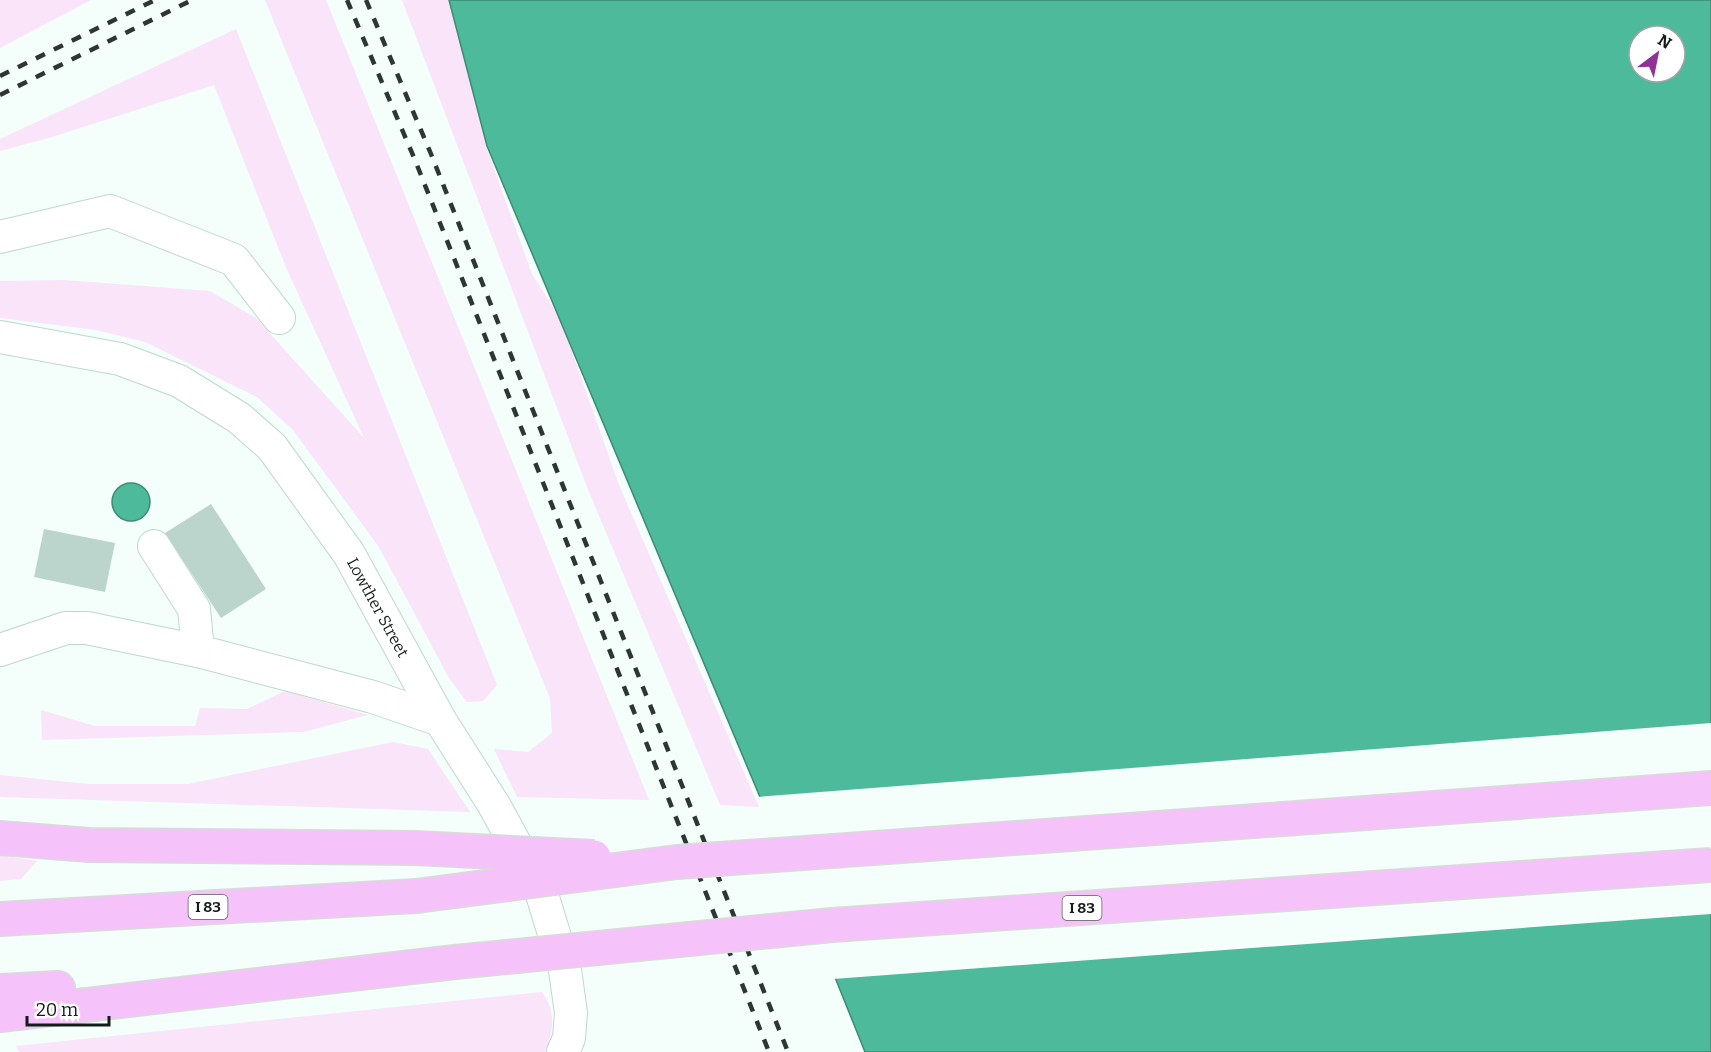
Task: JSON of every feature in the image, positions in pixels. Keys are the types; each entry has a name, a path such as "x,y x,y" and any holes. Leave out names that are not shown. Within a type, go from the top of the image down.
{"highway":[{"name":"I 83","path":"0,919 416,896 677,862 1711,788"},
{"path":"0,838 89,845 415,848 677,862"},
{"name":"I 83","path":"0,991 455,962 832,925 1711,865"},
{"path":"0,1015 455,962"}],"street":[{"path":"0,237 110,211 234,261 279,318"},
{"name":"Lowther Street","path":"0,337 120,359 179,381 239,418 272,447 349,555 440,720 494,805 541,891 565,970 571,1013 569,1038 563,1052"},
{"path":"153,546 194,609 198,651"},
{"path":"0,650 66,628 87,628 198,651 373,697 440,720"}],"shaded area":[{"path":"0,0 91,0 0,48"},
{"path":"265,0 326,0 649,800 517,797 494,749 528,752 552,733 550,698"},
{"path":"402,0 451,0 472,63 487,149 532,274 560,318 619,485 759,807 720,805 587,487"},
{"path":"449,0 1711,0 1711,1052 865,1052 487,146"},
{"path":"236,29 497,685 483,701 467,702 449,678 379,547 293,430 257,397 145,342 96,330 0,318 0,281 64,280 210,291 256,318 364,438 285,265 214,85 52,137 0,151 0,139"},
{"path":"131,483 145,488 150,502 145,516 131,521 117,516 112,502 117,488"},
{"path":"285,691 368,715 303,732 42,740 41,710 95,726 195,726 200,708 247,709"},
{"path":"393,742 428,749 470,812 0,797 0,775 89,784 188,784"},
{"path":"0,855 37,861 21,879 0,881"},
{"path":"542,992 550,1007 552,1021 545,1052 19,1052 16,1046"}],"pier":[{"path":"1711,723 1711,914 833,979 757,797"}],"building":[{"path":"211,504 266,589 221,618 165,533"},
{"path":"44,529 115,543 105,592 34,577"}],"railway":[{"path":"0,76 155,0"},
{"path":"0,95 192,0"},
{"path":"347,0 415,160 769,1052"},
{"path":"366,0 431,154 788,1052"}]}
